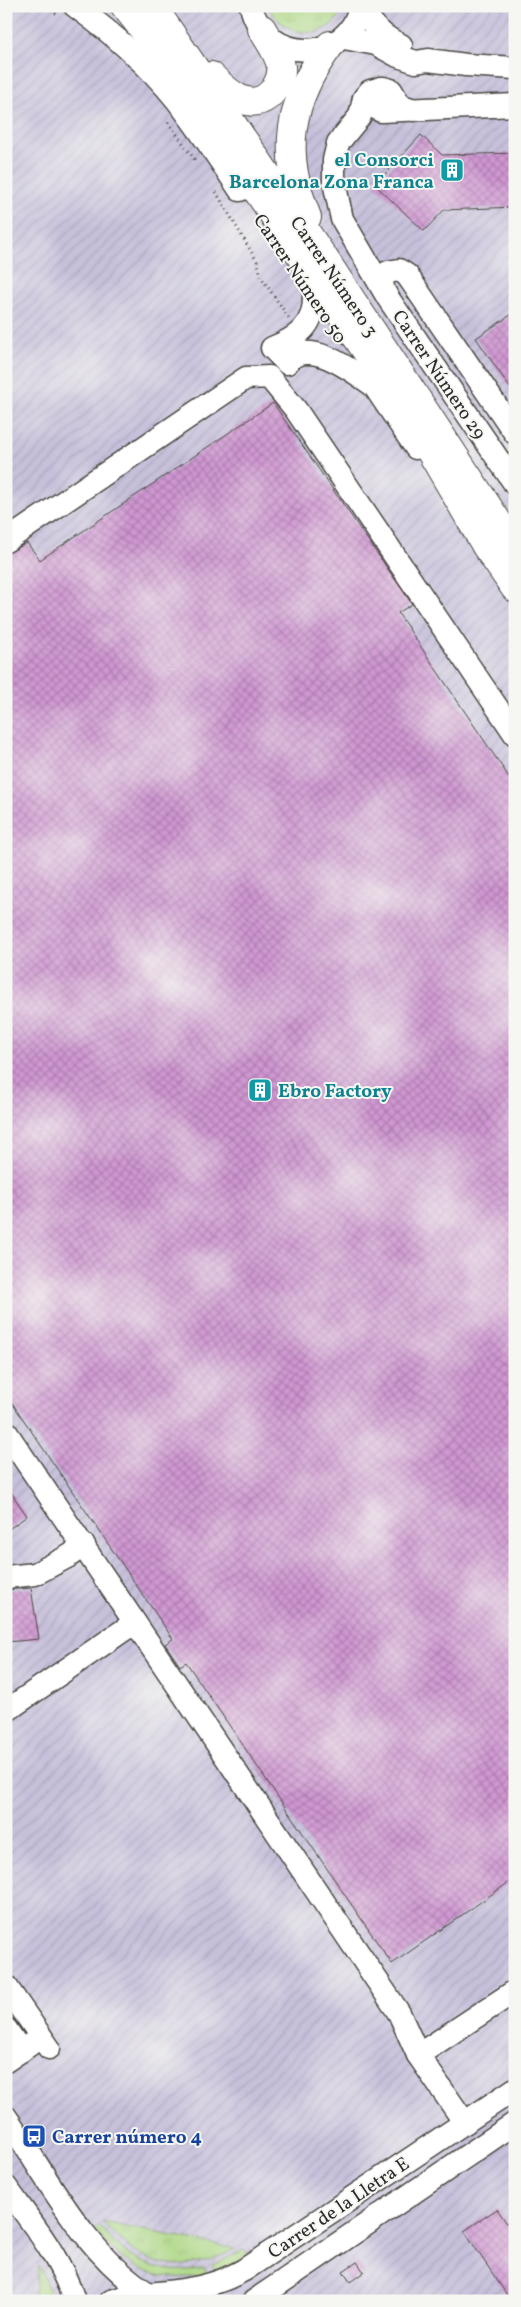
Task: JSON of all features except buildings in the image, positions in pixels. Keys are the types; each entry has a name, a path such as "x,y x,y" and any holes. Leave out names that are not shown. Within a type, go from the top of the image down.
{"main road":[{"path":"125,6 174,68 407,411 486,546 515,588"},
{"name":"Carrer Número 3","path":"152,6 324,260 515,548"},
{"path":"179,46 233,96 249,102 258,101 265,98 276,87 281,68 275,50 256,18"},
{"path":"324,260 296,189 291,161 291,143 293,123 302,90 318,62 337,41"}],"street":[{"path":"256,18 272,40 286,47 300,50 315,50 337,41 355,26 362,6"},
{"path":"362,6 366,15 384,35 394,42 420,52 428,60"},
{"name":"Carrer Número 50","path":"67,12 136,56 175,97 314,296 431,471 486,546"},
{"path":"337,41 376,44 416,62 428,60 515,68"},
{"name":"Carrer Número 29","path":"515,105 393,104 370,91 364,98 361,113 353,126 343,136 336,151 334,182 342,219 360,253 386,280 515,484"},
{"name":"Carrer Número 29","path":"386,280 399,270 407,275 515,433"},
{"path":"314,296 314,310 306,326 272,348 287,363 298,356 324,355 337,361 374,386"},
{"path":"6,541 239,382 246,378 269,377 296,410 515,734"},
{"path":"6,1432 84,1545 134,1623 222,1748 399,2013 418,2056 465,2122"},
{"path":"6,1577 35,1574 69,1556 84,1545"},
{"path":"6,1711 134,1623"},
{"path":"6,1986 45,2042 10,2043"},
{"path":"418,2056 515,1992"},
{"name":"Carrer de la Lletra E","path":"111,2301 121,2296 199,2288 222,2282 244,2270 515,2089"},
{"path":"6,2117 94,2246 121,2274 150,2294 171,2301"},
{"name":"Carrer de la Lletra E","path":"254,2301 515,2123"},
{"path":"6,2187 64,2274 74,2301"}],"path":[{"path":"48,6 67,12"},
{"path":"163,116 199,166"},
{"name":"Carrer Número 50","path":"214,189 258,263 261,277 290,319"}],"shaded area":[{"path":"6,6 515,6 515,2301 6,2301"}],"green space":[{"path":"268,6 344,6 337,18 328,27 307,33 296,31 285,25"},
{"path":"103,2222 236,2249 216,2258 198,2263 164,2264 148,2259 133,2250"},
{"path":"100,2226 121,2249 146,2264 174,2270 205,2268 207,2275 172,2277 157,2275 144,2270 131,2264 107,2244 94,2230"},
{"path":"244,2250 249,2256 216,2272 213,2265"},
{"path":"39,2266 53,2301 33,2301"}],"place":[{"name":"el Consorci Barcelona Zona Franca","path":"452,170"},
{"name":"Ebro Factory","path":"260,1090"},
{"name":"Carrer número 4","path":"34,2136"}]}
